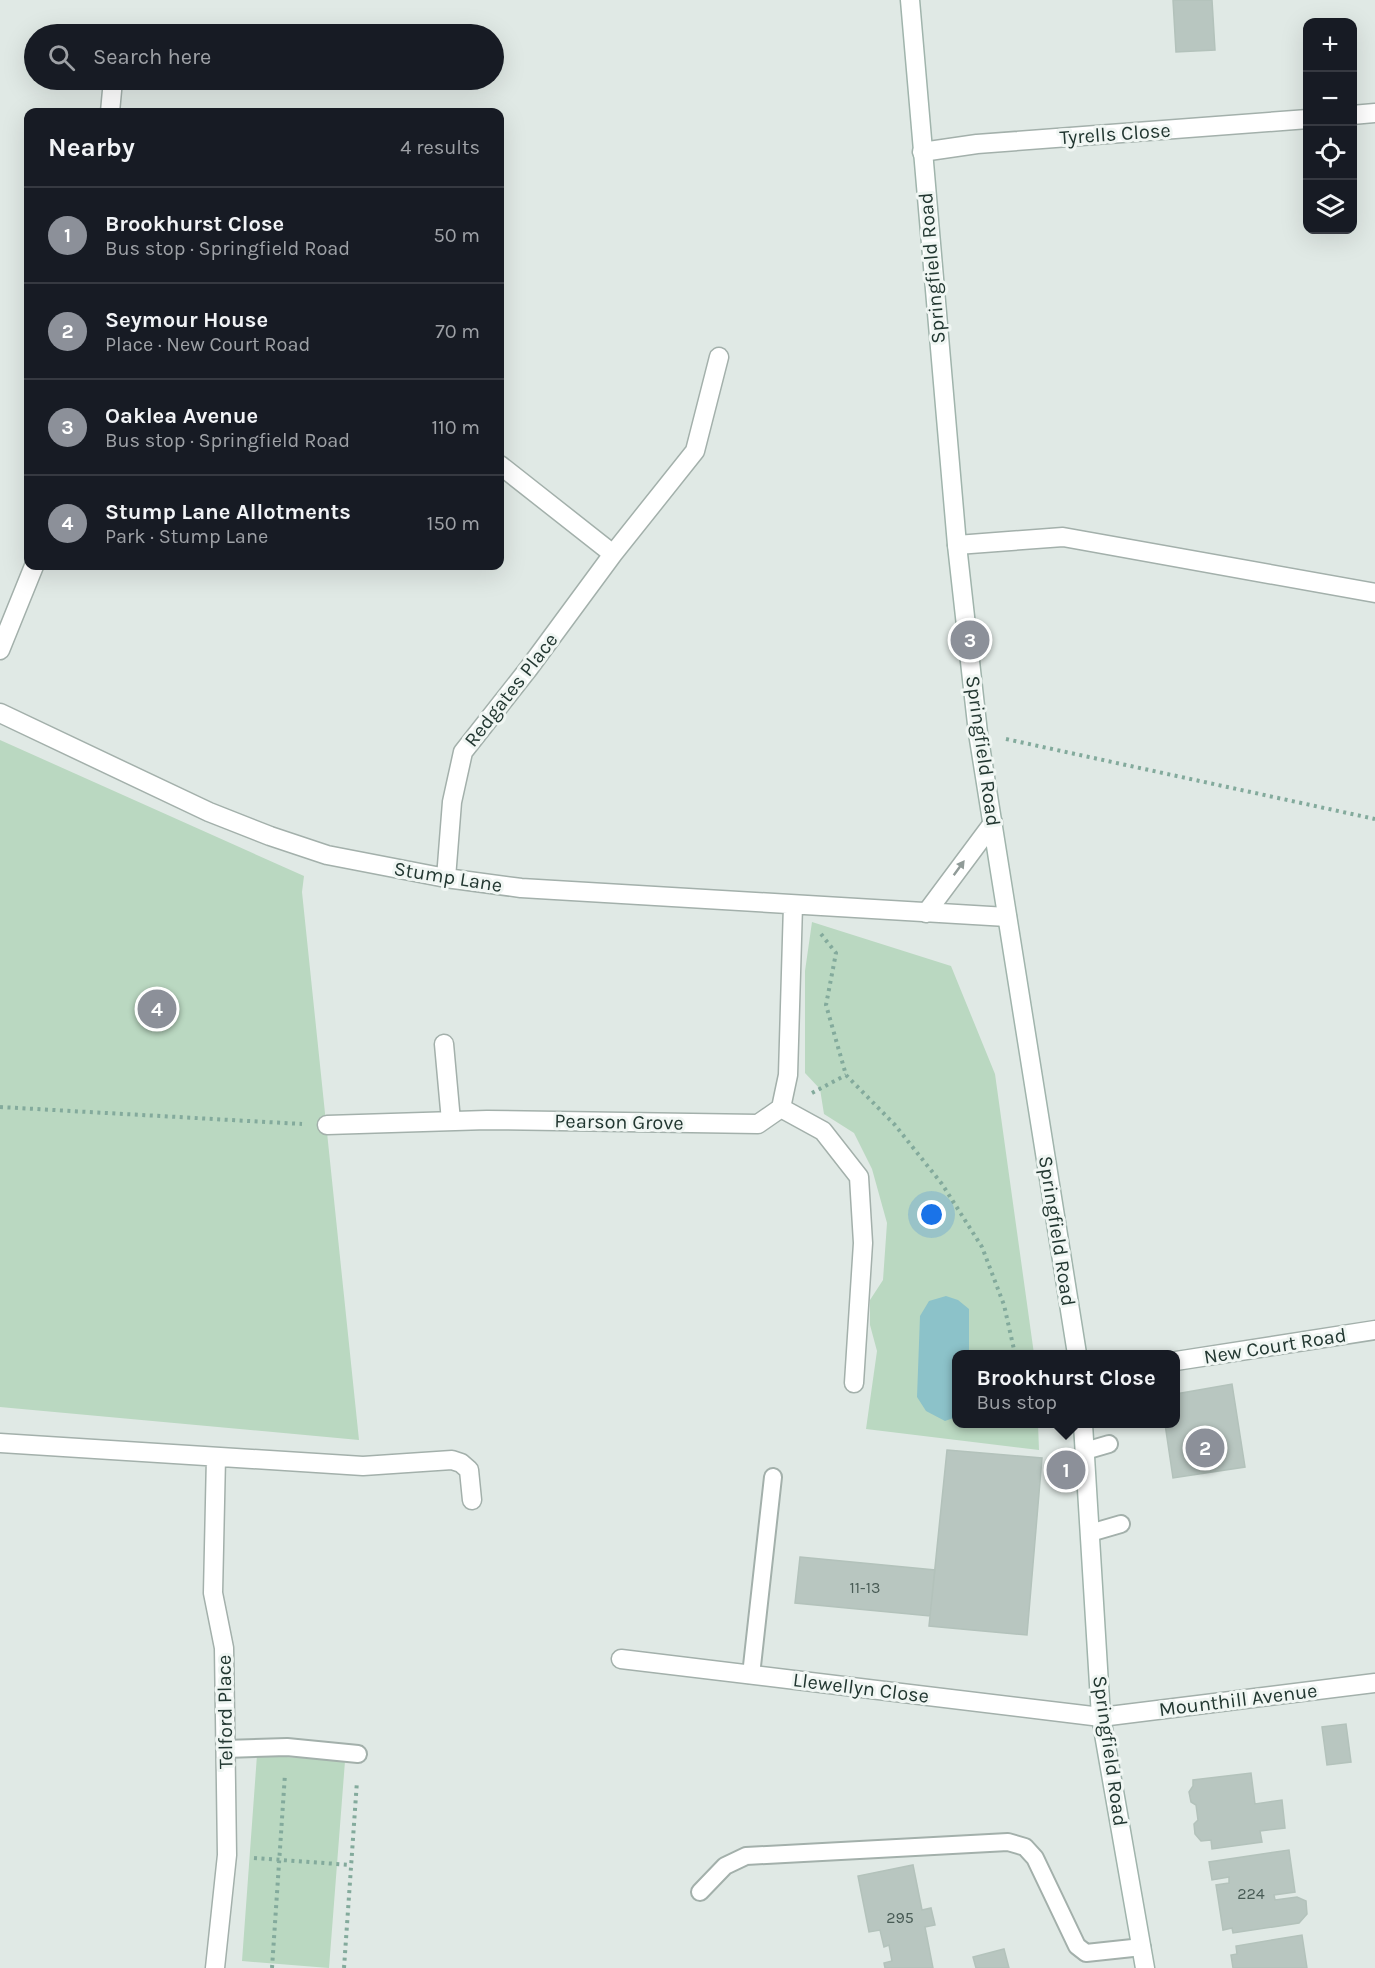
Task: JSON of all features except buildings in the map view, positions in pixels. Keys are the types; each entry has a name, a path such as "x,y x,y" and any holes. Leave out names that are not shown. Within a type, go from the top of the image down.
{"street":[{"name":"Springfield Road","path":"910,0 957,545 978,733 1076,1350"},
{"path":"110,108 112,90"},
{"path":"1357,115 1375,113"},
{"name":"Tyrells Close","path":"922,152 977,144 1303,118"},
{"name":"Redgates Place","path":"446,878 452,802 463,752 529,668 613,554 695,451 719,357"},
{"path":"504,468 613,554"},
{"path":"957,545 1063,537 1375,593"},
{"path":"0,650 32,570"},
{"name":"Stump Lane","path":"0,713 209,812 327,855 446,878 521,888 1007,917"},
{"path":"926,913 993,824"},
{"path":"793,905 788,1075 781,1108 823,1131 859,1177 863,1243 854,1383"},
{"path":"444,1044 451,1121"},
{"name":"Pearson Grove","path":"327,1125 451,1121 758,1124 781,1108"},
{"name":"New Court Road","path":"1180,1360 1375,1330"},
{"name":"Springfield Road","path":"1083,1428 1101,1717 1145,1968"},
{"path":"0,1443 363,1466 452,1460 470,1470 472,1500"},
{"name":"Telford Place","path":"215,1968 227,1856 224,1648 213,1593 216,1457"},
{"name":"Llewellyn Close","path":"621,1659 1101,1717"},
{"name":"Mounthill Avenue","path":"1101,1717 1375,1683"}],"lane":[{"path":"1085,1451 1109,1444"},
{"path":"751,1675 773,1477"},
{"path":"1090,1533 1120,1524"},
{"path":"225,1749 287,1747 358,1754"},
{"path":"700,1892 725,1866 746,1856 1008,1842 1025,1846 1035,1858 1077,1946 1086,1953 1142,1947"}],"path":[{"path":"978,733 1375,819"},
{"path":"793,905 812,922 836,953 826,1005 846,1075 895,1125 942,1184 982,1247 1004,1305 1014,1350"},
{"path":"0,1107 327,1125"},
{"path":"272,1968 287,1747"},
{"path":"344,1968 358,1754"},
{"path":"227,1856 351,1865"}],"green space":[{"path":"0,740 304,876 302,892 359,1440 0,1407"},
{"path":"812,922 951,966 995,1074 1033,1350 952,1350 952,1428 1038,1428 1039,1450 866,1429 877,1351 870,1325 870,1300 883,1280 887,1223 872,1169 854,1133 824,1114 820,1089 805,1073 805,971"},
{"path":"257,1755 345,1761 329,1968 242,1961"}],"water":[{"path":"946,1296 958,1300 969,1309 969,1350 952,1350 952,1418 945,1421 926,1411 917,1397 920,1316 929,1301"}],"place":[{"name":"Oaklea Avenue","path":"970,640"},
{"name":"Stump Lane Allotments","path":"157,1009"},
{"name":"Seymour House","path":"1205,1448"},
{"name":"Brookhurst Close","path":"1066,1470"}]}
